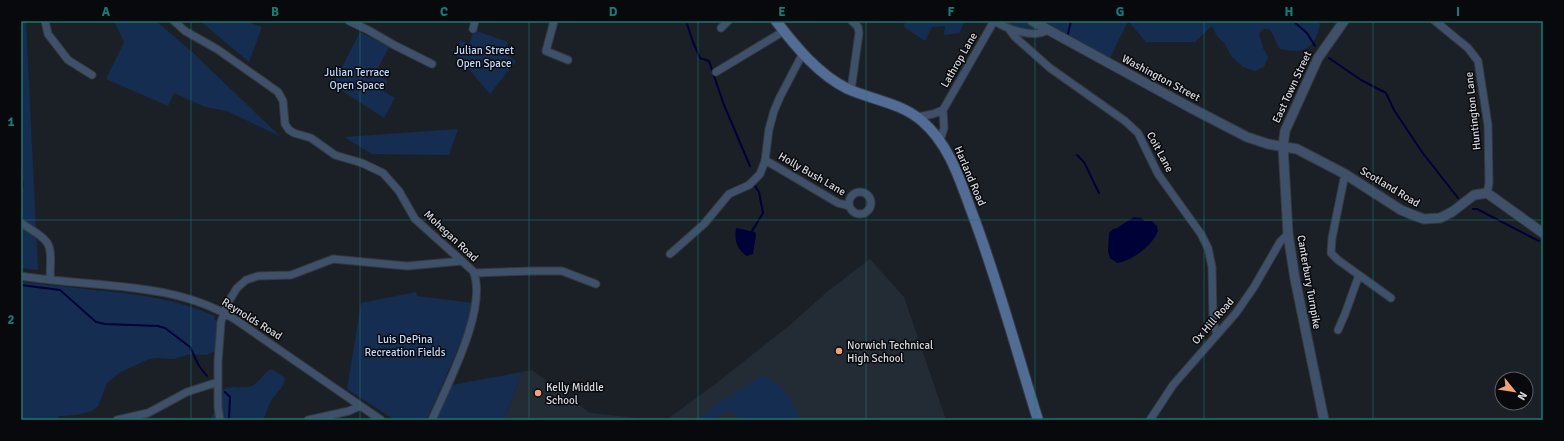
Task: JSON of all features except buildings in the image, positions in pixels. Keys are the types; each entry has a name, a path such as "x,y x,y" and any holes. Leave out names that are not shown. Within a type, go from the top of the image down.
{"main road":[{"name":"Harland Road","path":"776,21 803,53 827,76 851,90 902,108 917,117 940,140 955,166 990,262 1038,420"}],"street":[{"path":"45,21 48,34 68,60 92,75"},
{"name":"Mohegan Road","path":"174,21 185,31 217,49 278,92 283,101 285,124 290,131 312,138 335,154 368,165 385,175 399,191 416,219 474,273 477,282 477,291 472,323 432,420"},
{"path":"349,21 394,46 432,64"},
{"path":"473,29 475,21"},
{"path":"554,21 546,51 568,60"},
{"path":"721,28 728,21"},
{"path":"851,90 858,34 858,27 852,21"},
{"name":"Lathrop Lane","path":"943,110 994,21 1009,29 1039,34 1047,30"},
{"name":"Washington Street","path":"1032,21 1247,137 1268,144 1283,146"},
{"name":"East Town Street","path":"1283,146 1284,131 1318,58 1344,21"},
{"name":"Huntington Lane","path":"1435,21 1468,48 1478,62 1488,125 1489,183 1487,193"},
{"name":"Coit Lane","path":"1009,29 1015,37 1050,68 1125,121 1136,131 1158,174 1201,234 1208,248 1212,267 1212,321 1217,334"},
{"path":"716,72 784,31"},
{"path":"670,254 704,224 729,194 754,181 762,171 769,129 776,105 803,53"},
{"path":"917,117 933,114 943,110 944,128 940,140"},
{"name":"Scotland Road","path":"1283,146 1297,149 1345,174 1401,210 1424,219 1440,218 1452,212 1474,196 1487,193"},
{"name":"Canterbury Turnpike","path":"1283,146 1288,234 1295,279 1324,420"},
{"name":"Holly Bush Lane","path":"765,160 838,204 849,206"},
{"path":"1345,174 1332,238 1331,252 1336,259 1391,298"},
{"path":"1487,193 1543,233"},
{"path":"21,224 45,239 49,245 51,252 50,280"},
{"name":"Ox Hill Road","path":"1150,420 1188,365 1236,312 1254,287 1280,242 1288,234"},
{"path":"220,420 218,382 220,329 223,312 237,288 246,280 258,276 291,275 329,259 338,258 407,266 462,261"},
{"path":"474,273 555,271 571,274 596,284"},
{"path":"1338,330 1346,314 1359,275"},
{"name":"Reynolds Road","path":"21,276 162,292 201,303 223,312 240,323 381,420"},
{"path":"117,420 148,413 187,392 218,382"},
{"path":"308,420 349,411 360,406"}],"shaded area":[{"path":"1134,217 1141,218 1145,221 1152,221 1157,226 1158,231 1151,242 1141,252 1123,262 1117,263 1110,258 1108,252 1109,233 1113,229"},
{"path":"736,228 755,232 756,235 753,254 747,256 739,248 735,237"},
{"name":"Norwich Technical High School","path":"870,259 904,297 946,420 666,420 714,385 790,325 828,291"},
{"name":"Kelly Middle School","path":"532,370 590,413 656,420 504,420 522,372"}],"green space":[{"path":"21,21 26,21 38,270 21,268 21,188 24,187 21,160"},
{"path":"114,21 156,21 192,52 281,137 227,111 205,107 174,93 168,106 106,79 124,42"},
{"path":"200,21 245,21 262,27 249,62"},
{"path":"905,21 965,21 959,33 944,35 945,26 932,27 925,41 904,27"},
{"path":"1000,21 1024,21 1040,30 1039,32 1012,27"},
{"path":"1043,21 1128,21 1110,58"},
{"path":"1128,21 1318,21 1320,25 1315,40 1307,48 1296,51 1280,49 1271,31 1269,29 1263,29 1259,34 1263,48 1268,57 1264,67 1255,71 1243,67 1231,56 1225,44 1217,36 1212,26 1195,42 1146,42"},
{"name":"Julian Street Open Space","path":"474,30 508,42 504,53 516,61 490,94 456,54 460,40 469,44"},
{"name":"Julian Terrace Open Space","path":"360,32 389,47 375,74 388,81 383,91 395,98 384,118 333,85"},
{"path":"458,129 449,155 372,154 344,137"},
{"path":"21,282 133,294 174,302 201,310 215,316 214,319 221,324 221,349 206,355 190,354 174,359 149,359 119,373 107,383 98,406 92,411 76,415 59,416 55,420 21,420"},
{"name":"Luis DePina Recreation Fields","path":"416,292 417,296 473,303 467,328 427,420 395,420 347,389 361,303"},
{"path":"271,369 285,378 281,388 270,402 263,420 210,420 220,403 226,388 252,386"},
{"path":"522,372 504,420 436,420 452,385"},
{"path":"763,375 770,378 781,387 791,399 799,420 740,420 735,414 728,410 714,420 698,420 716,404"}],"waterway":[{"path":"686,21 700,58 709,61 724,105 750,166"},
{"path":"1068,34 1071,21"},
{"path":"1293,21 1307,33 1315,46"},
{"path":"1329,58 1361,80 1386,93 1394,110 1422,152 1458,198"},
{"path":"1077,155 1084,162 1099,193"},
{"path":"752,231 763,213 759,192 755,186"},
{"path":"1473,209 1477,209 1539,241"},
{"path":"21,285 60,290 96,322 105,324 158,326 165,328 190,347 199,366 207,376"},
{"path":"225,392 230,397 229,420"}],"place":[{"name":"Norwich Technical High School","path":"839,351"},
{"name":"Kelly Middle School","path":"538,393"}]}
